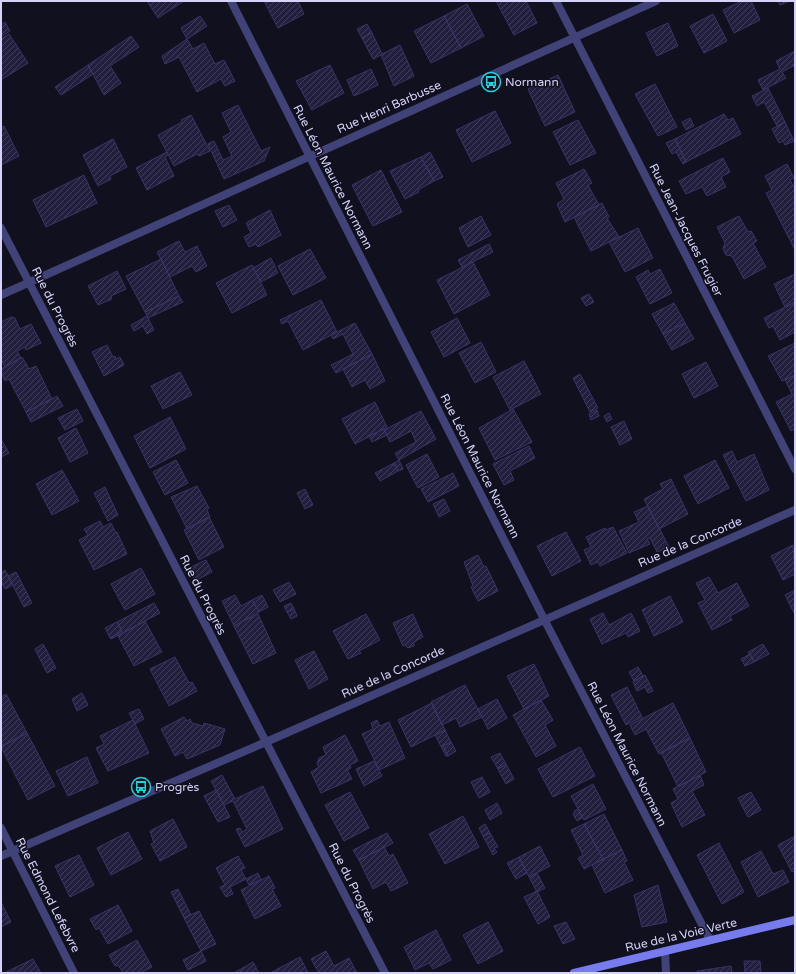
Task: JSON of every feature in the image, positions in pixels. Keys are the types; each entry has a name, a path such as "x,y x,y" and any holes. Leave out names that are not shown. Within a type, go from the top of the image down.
{"street":[{"name":"Rue Léon Maurice Normann","path":"231,1 544,619 710,940"},
{"name":"Rue Jean-Jacques Frugier","path":"556,1 795,469"},
{"name":"Rue Henri Barbusse","path":"1,295 656,1"},
{"name":"Rue du Progrès","path":"1,228 385,973"},
{"name":"Rue de la Concorde","path":"1,856 266,742 795,510"},
{"name":"Rue Edmond Lefebvre","path":"1,828 74,973"},
{"name":"Rue de la Voie Verte","path":"574,973 795,920"},
{"path":"665,951 666,973"}],"building":[{"path":"147,1 184,1 158,18"},
{"path":"264,1 298,1 304,14 278,28"},
{"path":"496,1 526,1 537,23 514,35"},
{"path":"742,1 751,1 760,20 734,33 723,10"},
{"path":"778,1 790,1 780,5"},
{"path":"467,4 484,36 461,48 444,16"},
{"path":"713,14 727,41 704,53 690,26"},
{"path":"200,16 207,26 187,39 181,28"},
{"path":"444,16 461,48 431,63 414,31"},
{"path":"5,22 10,31 1,37 1,25"},
{"path":"668,23 678,46 657,56 646,33"},
{"path":"367,24 372,33 362,38 357,29"},
{"path":"372,33 382,54 400,45 414,76 394,86 381,55 373,59 362,38"},
{"path":"9,34 28,63 1,80 1,39"},
{"path":"131,36 139,47 110,66 121,83 104,95 88,65"},
{"path":"187,39 193,49 204,43 215,64 224,60 235,81 225,86 221,79 197,92 179,57 165,64 162,56"},
{"path":"795,51 795,65 782,72 786,78 763,90 758,80 780,69 776,61"},
{"path":"88,65 93,74 61,95 55,87"},
{"path":"330,65 344,93 312,110 296,81"},
{"path":"371,69 378,85 354,96 347,80"},
{"path":"558,75 575,112 545,126 528,89"},
{"path":"655,84 677,127 658,136 635,94"},
{"path":"768,88 785,122 777,126 764,102 757,106 752,96"},
{"path":"238,105 261,151 270,147 264,161 224,179 208,144 214,141 223,160 232,156 223,137 231,132 222,113"},
{"path":"495,111 511,143 472,162 456,130"},
{"path":"724,114 728,120 733,118 741,134 686,162 675,139"},
{"path":"191,115 210,151 199,156 197,154 174,166 158,135 182,122 181,120"},
{"path":"690,118 694,126 686,130 682,122"},
{"path":"578,120 596,153 570,165 553,132"},
{"path":"785,122 794,141 785,145 783,141 779,143 772,129"},
{"path":"4,126 19,156 1,165 1,127"},
{"path":"113,139 127,167 110,176 111,179 98,186 83,155"},
{"path":"675,139 686,162 683,164 676,152 672,154 666,143"},
{"path":"167,152 168,155 165,157 174,176 147,190 136,168"},
{"path":"430,152 443,177 434,181 421,157"},
{"path":"421,157 434,181 418,190 419,192 405,199 390,171"},
{"path":"723,158 730,172 721,177 726,187 707,196 702,187 686,194 679,181"},
{"path":"787,164 794,178 790,180 795,189 795,250 766,193 772,190 765,176"},
{"path":"584,169 592,183 588,185 599,205 565,222 557,204 564,199 556,183"},
{"path":"381,170 402,212 373,226 352,185"},
{"path":"84,175 97,203 46,227 33,200"},
{"path":"602,203 609,217 607,218 619,237 591,251 574,217"},
{"path":"229,205 237,220 223,227 215,211"},
{"path":"270,210 281,235 258,247 256,244 249,247 244,237 251,233 246,223"},
{"path":"481,216 491,235 468,247 459,228"},
{"path":"739,216 748,232 751,231 757,241 753,243 766,267 744,279 732,256 726,255 723,249 725,243 717,227"},
{"path":"638,228 653,258 625,272 609,242"},
{"path":"179,241 185,252 197,246 207,266 196,272 192,266 170,277 157,252"},
{"path":"489,244 493,252 462,267 458,260"},
{"path":"310,249 326,278 293,295 278,266"},
{"path":"271,258 278,273 261,282 253,268"},
{"path":"161,259 179,296 145,312 126,276"},
{"path":"473,262 490,295 454,314 437,280"},
{"path":"252,265 267,295 232,313 216,283"},
{"path":"660,269 672,293 650,304 636,277 648,270 650,274"},
{"path":"117,271 126,289 111,296 112,299 98,305 88,286"},
{"path":"795,274 795,302 785,307 774,284"},
{"path":"589,294 594,302 586,306 581,298"},
{"path":"179,296 183,302 148,318 145,312"},
{"path":"321,300 337,332 303,350 288,321 282,324 280,320"},
{"path":"795,302 795,332 780,340 773,326 769,328 764,318"},
{"path":"674,303 685,323 663,334 652,314"},
{"path":"147,316 154,330 147,334 143,326 134,331 131,325"},
{"path":"11,317 15,318 20,329 31,324 41,343 26,350 25,347 17,351 21,358 5,367 1,359 1,322"},
{"path":"457,318 470,343 444,357 431,332"},
{"path":"355,323 372,354 336,373 331,365 353,354 343,334 333,339 331,335"},
{"path":"685,323 694,339 672,350 663,334"},
{"path":"481,342 496,372 475,383 459,353"},
{"path":"795,343 795,375 782,381 768,356"},
{"path":"107,345 113,357 115,356 116,359 120,357 124,365 104,376 92,352"},
{"path":"372,354 385,381 370,389 365,380 352,387 343,369"},
{"path":"22,357 29,369 36,366 52,399 26,412 9,379 5,381 1,372 1,369"},
{"path":"524,361 541,394 510,410 493,377"},
{"path":"706,362 718,386 694,398 682,374"},
{"path":"180,372 192,395 163,409 151,386"},
{"path":"580,374 598,408 590,412 573,378"},
{"path":"795,375 795,429 791,431 776,402 792,394 785,380"},
{"path":"57,396 63,406 31,422 26,412"},
{"path":"375,402 387,427 355,444 342,419"},
{"path":"77,409 83,421 65,430 58,418"},
{"path":"513,409 532,442 495,460 479,428"},
{"path":"597,410 599,416 591,420 589,414"},
{"path":"421,411 436,439 399,460 395,453 416,442 411,431 390,442 384,430"},
{"path":"609,413 612,419 607,422 604,416"},
{"path":"170,417 186,449 150,468 134,436"},
{"path":"624,421 632,439 620,445 611,427"},
{"path":"76,428 88,453 70,462 58,438"},
{"path":"384,429 387,435 372,442 369,436"},
{"path":"1,439 9,453 1,457"},
{"path":"529,446 535,458 510,471 514,480 504,485 493,464"},
{"path":"732,451 737,462 754,454 769,490 746,501 723,455"},
{"path":"427,454 439,477 418,488 406,465"},
{"path":"176,460 188,483 165,495 153,472"},
{"path":"399,460 403,469 398,471 394,463"},
{"path":"715,460 729,488 698,504 684,476"},
{"path":"394,463 398,471 380,481 375,473"},
{"path":"62,470 79,501 52,515 36,484"},
{"path":"453,473 459,486 428,502 421,489"},
{"path":"671,479 688,514 659,529 644,499 663,489 660,484"},
{"path":"197,486 209,508 207,510 210,517 187,529 171,497"},
{"path":"105,487 118,515 108,521 94,493"},
{"path":"305,489 313,505 305,509 297,493"},
{"path":"444,499 450,511 439,517 433,504"},
{"path":"648,506 669,547 657,552 650,538 647,539 650,544 629,553 619,531 639,522 634,512"},
{"path":"209,517 224,547 199,560 184,530"},
{"path":"100,521 103,527 111,523 116,533 117,532 127,554 94,570 79,540 88,535 84,529"},
{"path":"613,527 627,553 600,566 598,562 591,565 584,550 591,547 586,537 605,528 606,530"},
{"path":"566,532 581,561 552,576 537,546"},
{"path":"793,545 795,574 783,580 771,556"},
{"path":"478,555 484,567 486,566 498,591 478,601 471,587 473,586 464,562"},
{"path":"206,560 212,572 195,581 189,568"},
{"path":"141,568 155,594 125,610 111,584"},
{"path":"5,570 13,585 5,589 1,581 1,573"},
{"path":"16,572 32,603 24,607 8,576"},
{"path":"709,577 718,593 737,583 749,606 730,616 732,620 712,630 698,603 705,600 696,583"},
{"path":"289,582 296,594 280,602 273,590"},
{"path":"795,590 795,615 785,595"},
{"path":"235,595 241,606 252,600 259,612 234,626 222,601"},
{"path":"262,595 268,607 259,612 252,600"},
{"path":"670,596 683,622 654,636 642,610"},
{"path":"154,603 160,613 111,639 110,638 122,631 117,622"},
{"path":"291,603 294,609 287,612 284,606"},
{"path":"294,609 297,616 291,619 287,612"},
{"path":"603,613 609,625 631,613 640,631 628,637 626,633 602,644 590,619"},
{"path":"258,614 276,653 253,664 234,626"},
{"path":"366,614 380,640 359,651 361,653 348,659 333,631"},
{"path":"413,614 423,637 414,642 414,646 408,648 405,645 403,646 393,623"},
{"path":"145,621 162,652 134,666 118,636"},
{"path":"117,622 122,631 110,638 105,628"},
{"path":"43,644 56,668 47,673 35,649"},
{"path":"763,644 769,654 754,662 748,652"},
{"path":"314,651 328,679 309,689 295,660"},
{"path":"750,654 754,662 745,666 741,659"},
{"path":"175,657 189,683 192,682 197,691 169,706 150,669"},
{"path":"534,664 549,696 524,709 507,676"},
{"path":"638,667 643,676 634,681 629,672"},
{"path":"645,675 653,691 648,693 645,687 637,691 633,682"},
{"path":"465,685 482,717 460,727 456,718 442,725 431,702"},
{"path":"627,687 642,717 626,725 611,695"},
{"path":"82,693 88,705 77,711 72,699"},
{"path":"6,694 27,733 1,746 1,697"},
{"path":"497,699 507,718 488,729 478,709"},
{"path":"541,700 553,720 545,725 556,746 536,757 513,715"},
{"path":"432,703 445,730 411,747 398,720"},
{"path":"673,703 690,738 659,754 646,729 635,735 630,725"},
{"path":"139,709 144,719 135,724 129,713"},
{"path":"184,717 187,721 190,719 192,723 203,726 204,723 225,729 220,745 187,759 183,752 175,756 161,729"},
{"path":"133,720 149,753 108,771 96,748 104,744 100,736"},
{"path":"377,720 380,726 389,722 405,758 379,770 362,734 373,729 371,723"},
{"path":"445,730 451,742 443,746 448,756 446,756 435,735"},
{"path":"27,733 55,786 28,800 1,747"},
{"path":"345,735 358,761 350,765 351,768 347,770 352,779 321,793 311,772 319,767 317,764 319,758 326,755 323,747"},
{"path":"690,738 706,772 678,787 661,752"},
{"path":"451,742 456,751 448,756 443,746"},
{"path":"580,747 595,776 553,797 538,769"},
{"path":"500,753 506,764 498,769 491,757"},
{"path":"87,757 98,783 68,796 56,771"},
{"path":"374,761 382,776 364,786 356,769"},
{"path":"506,764 514,779 506,784 498,769"},
{"path":"222,775 235,799 263,786 283,829 245,847 236,829 240,828 242,832 247,829 233,801 224,805 211,781"},
{"path":"700,775 704,785 692,791 705,815 682,827 671,803 678,799 673,789"},
{"path":"482,777 490,792 479,798 471,782"},
{"path":"593,784 606,809 584,820 571,796"},
{"path":"216,790 230,817 218,822 204,796"},
{"path":"350,792 369,828 344,841 325,805"},
{"path":"751,792 761,810 748,817 738,798"},
{"path":"497,803 502,813 490,820 485,810"},
{"path":"578,809 582,818 577,821 573,814 575,813 574,811"},
{"path":"604,814 622,850 603,859 584,824"},
{"path":"463,816 479,847 445,864 429,834"},
{"path":"173,819 187,847 160,861 151,844 154,843 150,831"},
{"path":"485,824 490,833 483,836 479,828"},
{"path":"584,824 603,859 584,869 578,858 583,855 571,830"},
{"path":"128,832 142,859 111,875 97,848"},
{"path":"387,833 393,843 359,860 353,850"},
{"path":"490,833 498,847 494,848 497,852 493,855 483,836"},
{"path":"795,836 795,871 792,872 778,845"},
{"path":"719,843 744,892 722,904 697,855"},
{"path":"540,846 550,866 529,877 519,857"},
{"path":"384,847 389,856 393,854 408,883 391,891 386,882 373,889 359,860"},
{"path":"622,850 627,861 624,862 633,880 605,893 592,865"},
{"path":"761,851 773,874 783,870 789,882 758,897 741,862"},
{"path":"79,855 94,885 70,897 55,866"},
{"path":"238,856 245,868 241,870 246,879 230,887 233,894 226,897 220,887 225,885 216,868"},
{"path":"519,857 527,873 516,879 507,863"},
{"path":"258,873 261,880 249,885 246,879"},
{"path":"537,873 545,888 537,892 529,877"},
{"path":"269,876 275,888 272,889 281,906 255,919 241,890"},
{"path":"658,885 667,922 642,927 634,895"},
{"path":"178,889 191,915 184,918 171,892"},
{"path":"537,891 550,917 538,924 524,897"},
{"path":"1,902 11,922 1,927"},
{"path":"118,905 132,931 108,944 99,928 96,930 90,919"},
{"path":"199,911 216,944 201,951 184,918"},
{"path":"488,922 503,951 478,964 463,935"},
{"path":"566,922 575,939 563,944 554,926"},
{"path":"436,930 451,960 433,969 429,963 415,970 404,947"},
{"path":"137,940 152,967 140,973 123,973 118,965 115,966 109,955"},
{"path":"201,951 206,961 188,970 183,960"},
{"path":"326,951 334,966 349,958 357,973 319,973 311,959"},
{"path":"300,957 308,973 270,973"},
{"path":"33,959 41,973 6,972"},
{"path":"744,961 760,961 761,973 745,973"},
{"path":"253,962 259,973 234,973"},
{"path":"731,966 732,973 697,973 697,971"}],"place":[{"name":"Normann","path":"491,82"},
{"name":"Progrès","path":"141,787"}]}
